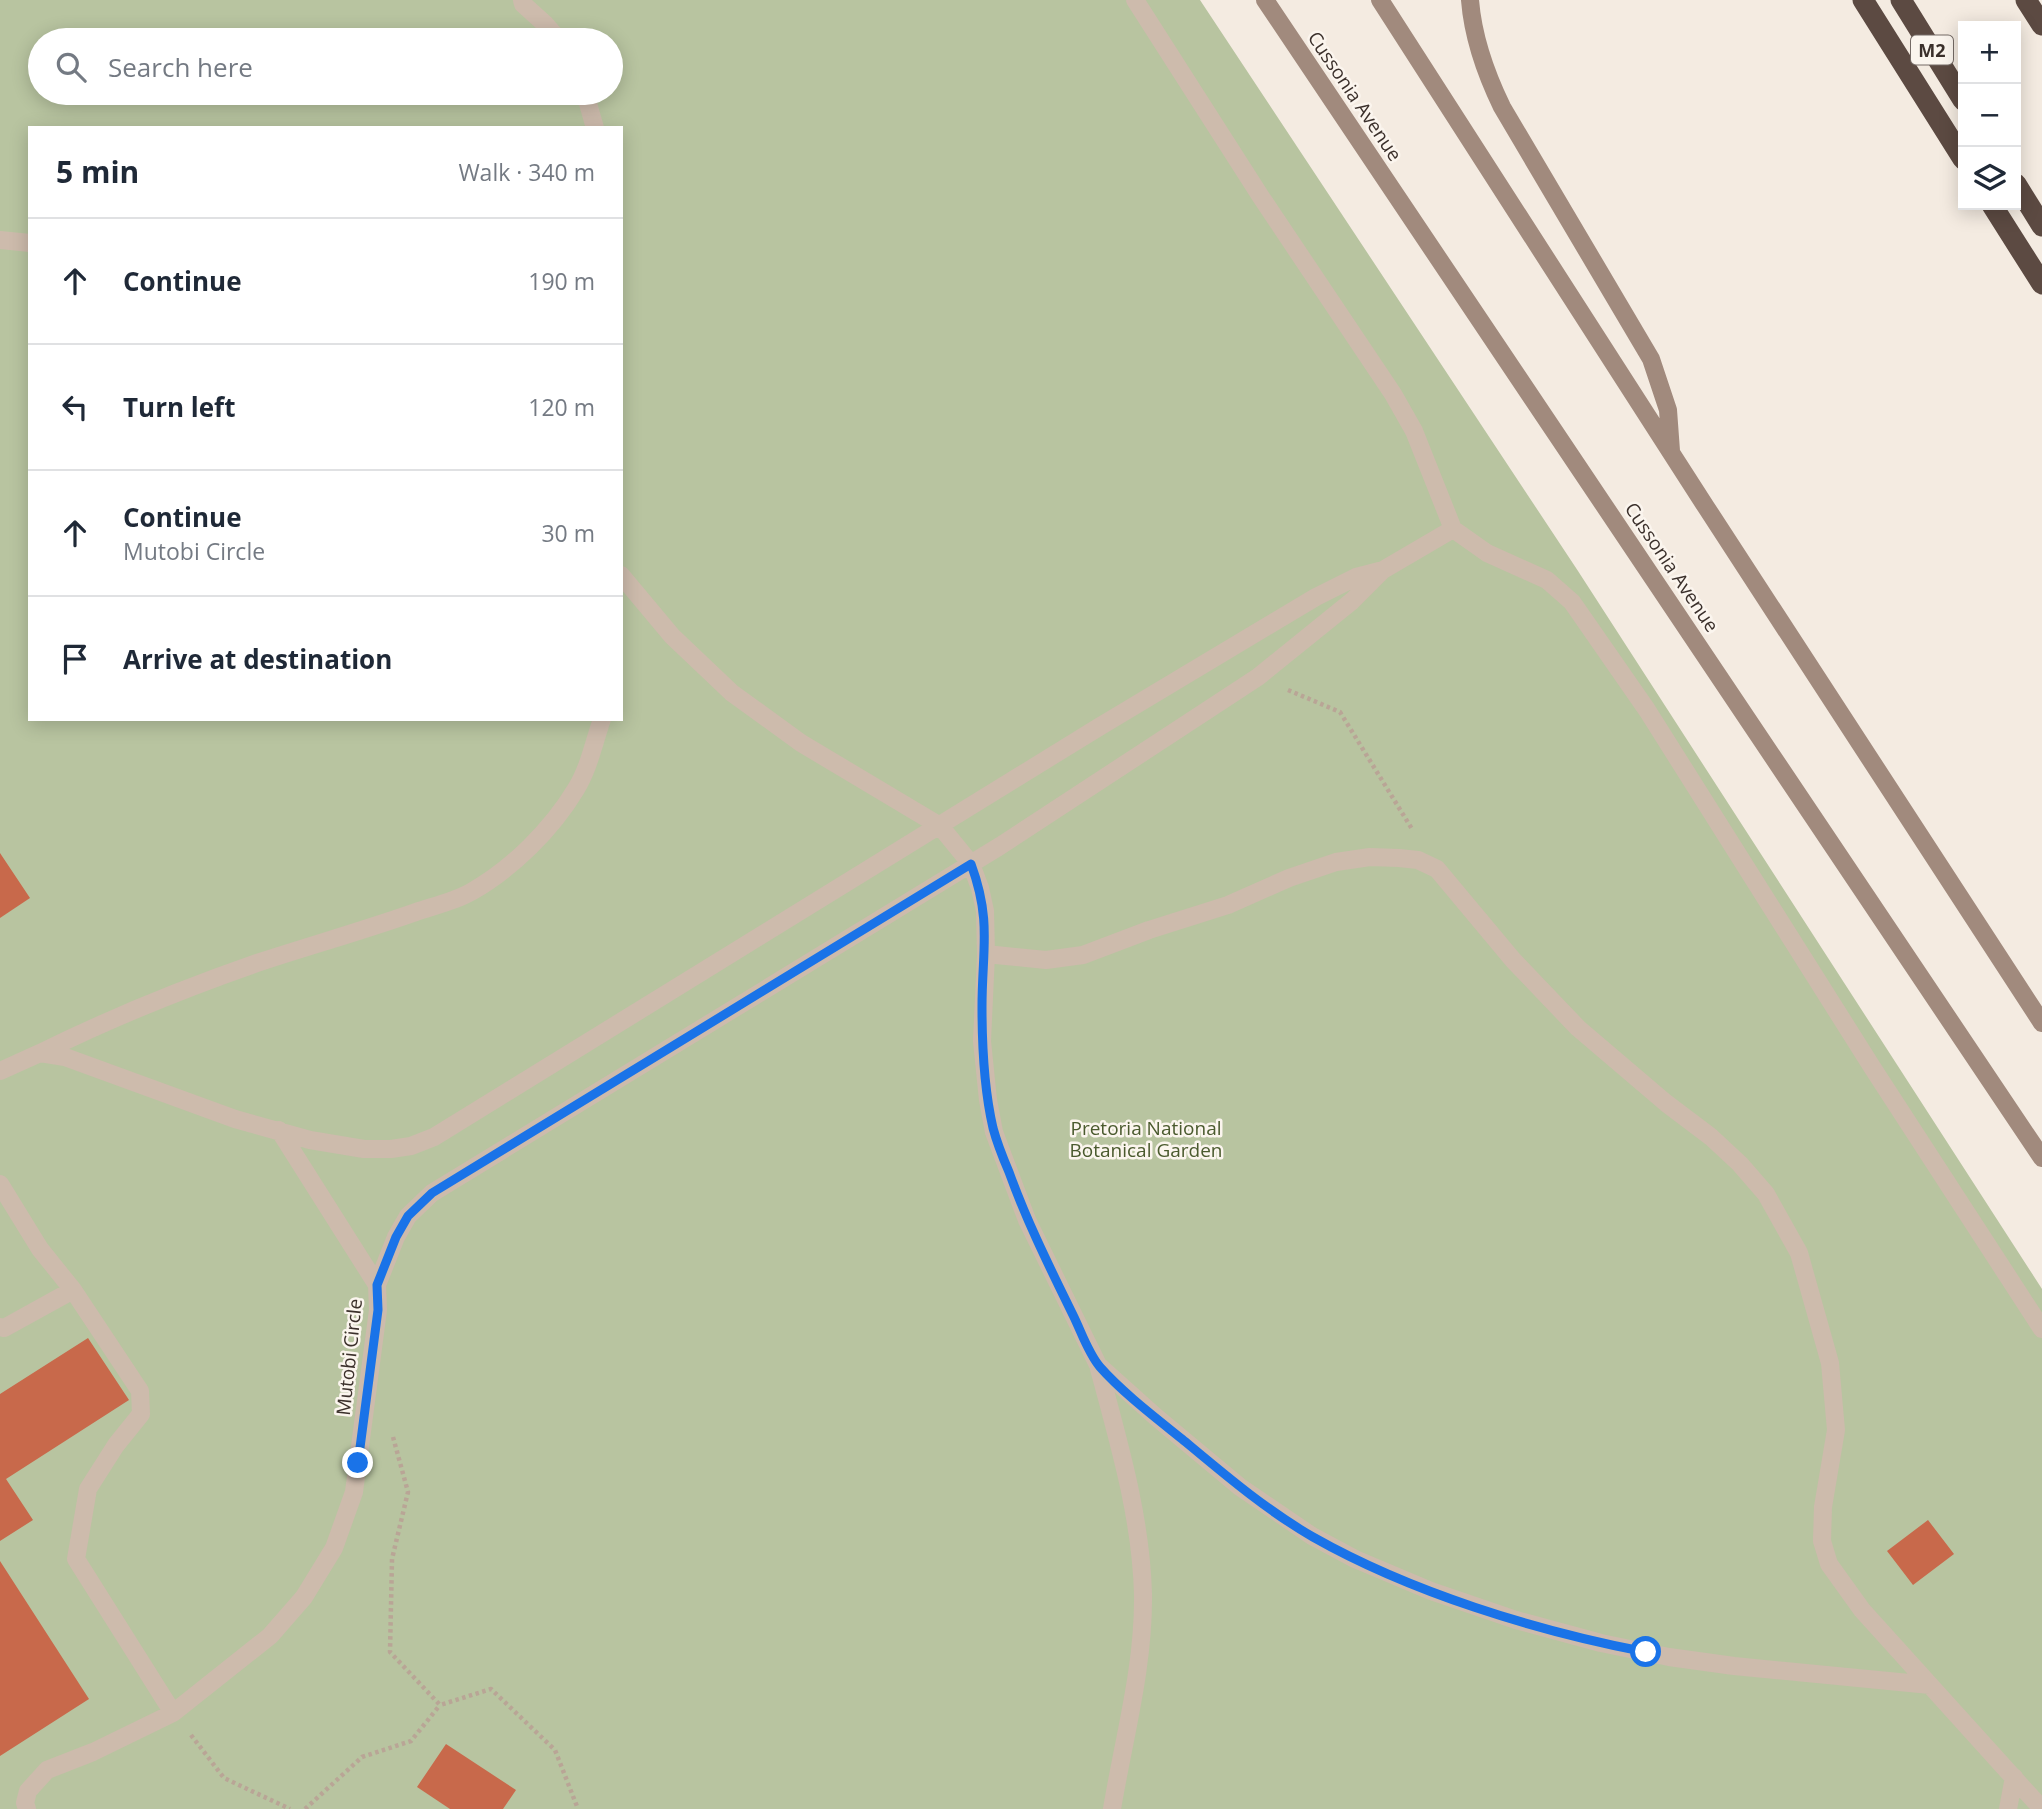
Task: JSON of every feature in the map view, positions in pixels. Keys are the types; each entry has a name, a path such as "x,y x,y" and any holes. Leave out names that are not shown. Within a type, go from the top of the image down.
{"highway":[{"path":"1863,0 1958,151"},
{"name":"M2","path":"1900,0 1958,92"},
{"path":"2026,0 2042,25"},
{"path":"2021,192 2042,226"},
{"path":"1995,210 2042,284"}],"main road":[{"name":"Cussonia Avenue","path":"1265,0 2042,1158"},
{"path":"1380,0 2042,1023"},
{"path":"1470,0 1472,25 1490,82 1651,359 1668,410 1671,452"}],"lane":[{"path":"522,0 548,28"},
{"path":"1135,0 1261,197 1393,394 1414,431 1453,529 1488,553 1547,580 1572,602 1647,710 1872,1067 2042,1329"},
{"path":"588,105 594,126"},
{"path":"0,240 28,243"},
{"path":"377,1285 396,1237 408,1216 432,1193 971,864 1258,677 1343,608 1383,570 1453,529"},
{"path":"40,1053 76,1059 234,1119 310,1140 364,1149 411,1146 434,1137 1099,727 1316,597 1362,574 1383,570"},
{"path":"623,577 702,667 765,719 940,826 971,864 985,911 982,1041 994,1132 1027,1220 1098,1365 1126,1475 1140,1548 1143,1594 1141,1638 1135,1688 1112,1809"},
{"path":"0,1071 111,1018 262,962 468,893 509,865 550,825 576,789 601,721"},
{"path":"986,954 1046,960 1083,955 1149,930 1220,908 1289,878 1336,862 1370,857 1399,858 1418,860 1437,869 1513,960 1578,1028 1666,1103 1711,1137 1740,1164 1766,1194 1799,1253 1830,1363 1836,1430 1822,1507 1822,1541 1829,1564 1862,1610 2042,1809"},
{"name":"Mutobi Circle","path":"27,1809 25,1803 28,1791 47,1770 93,1752 173,1713 270,1636 304,1597 334,1548 355,1492 378,1310 377,1285 279,1130"},
{"path":"0,1184 40,1249 73,1290 140,1391 141,1414 88,1489 76,1559 173,1713"},
{"path":"0,1327 4,1328 73,1290"},
{"path":"1098,1365 1206,1459 1280,1516 1355,1559 1431,1591 1516,1620 1601,1643 1669,1657 1930,1685"},
{"path":"2008,1809 2014,1777"}],"path":[{"path":"1258,677 1340,712 1437,869"},
{"path":"365,1408 392,1432 408,1492 392,1559 390,1652 440,1705"},
{"path":"305,1809 362,1756 411,1741 440,1705 491,1689 555,1750 578,1809"},
{"path":"173,1713 224,1777 290,1809"}],"green space":[{"name":"Pretoria National Botanical Garden","path":"0,0 1200,0 1578,571 2042,1289 2042,1809 0,1809"}],"building":[{"path":"0,853 30,898 0,918"},
{"path":"88,1338 129,1400 6,1479 33,1520 0,1541 0,1394"},
{"path":"1928,1520 1954,1554 1913,1585 1887,1551"},
{"path":"0,1561 89,1699 0,1756"},
{"path":"446,1744 516,1790 503,1809 450,1809 417,1787"}],"route":[{"path":"358,1463 378,1310 377,1285 396,1237 408,1216 432,1193 971,864 985,911 982,1041 994,1132 1027,1220 1098,1365 1240,1487 1280,1516 1355,1559 1431,1591 1516,1620 1646,1652"}]}
